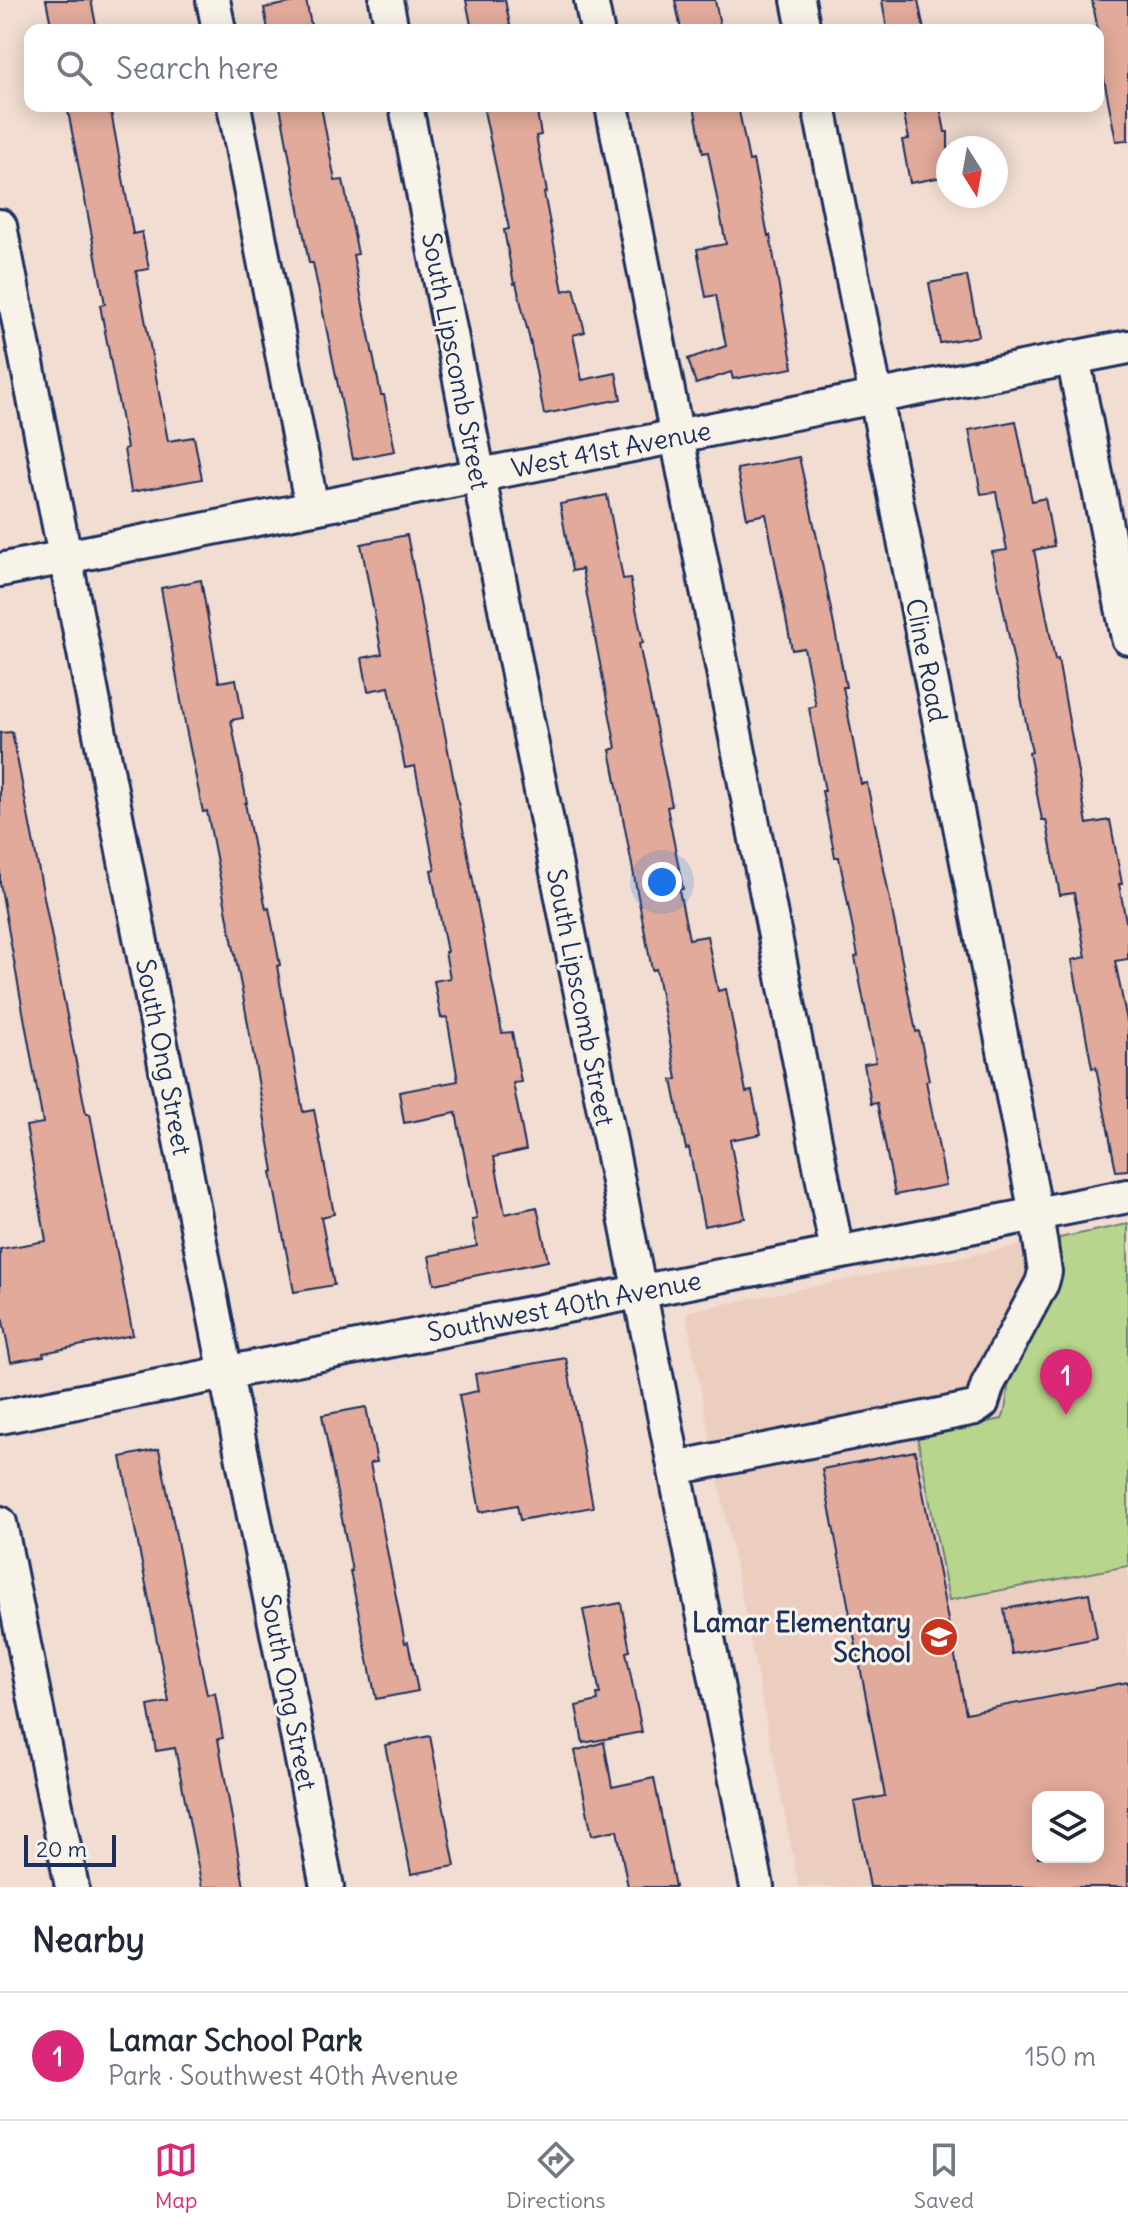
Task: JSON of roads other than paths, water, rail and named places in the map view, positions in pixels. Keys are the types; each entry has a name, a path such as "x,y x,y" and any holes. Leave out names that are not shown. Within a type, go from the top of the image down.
{"street":[{"path":"213,0 218,24"},
{"path":"386,0 391,24"},
{"path":"591,0 596,24"},
{"path":"798,0 803,24"},
{"path":"235,112 312,508"},
{"name":"South Lipscomb Street","path":"407,112 757,1887"},
{"path":"613,112 837,1252"},
{"name":"Cline Road","path":"675,1468 975,1408 982,1403 988,1384 1045,1272 820,112"},
{"name":"South Ong Street","path":"0,226 327,1887"},
{"name":"West 41st Avenue","path":"0,570 1128,347"},
{"path":"1073,357 1128,638"},
{"name":"Southwest 40th Avenue","path":"0,1417 1128,1196"},
{"path":"0,1523 72,1887"}],"place":[{"name":"Lamar School Park","path":"1066,1415"},
{"name":"Lamar Elementary School","path":"939,1637"}]}
